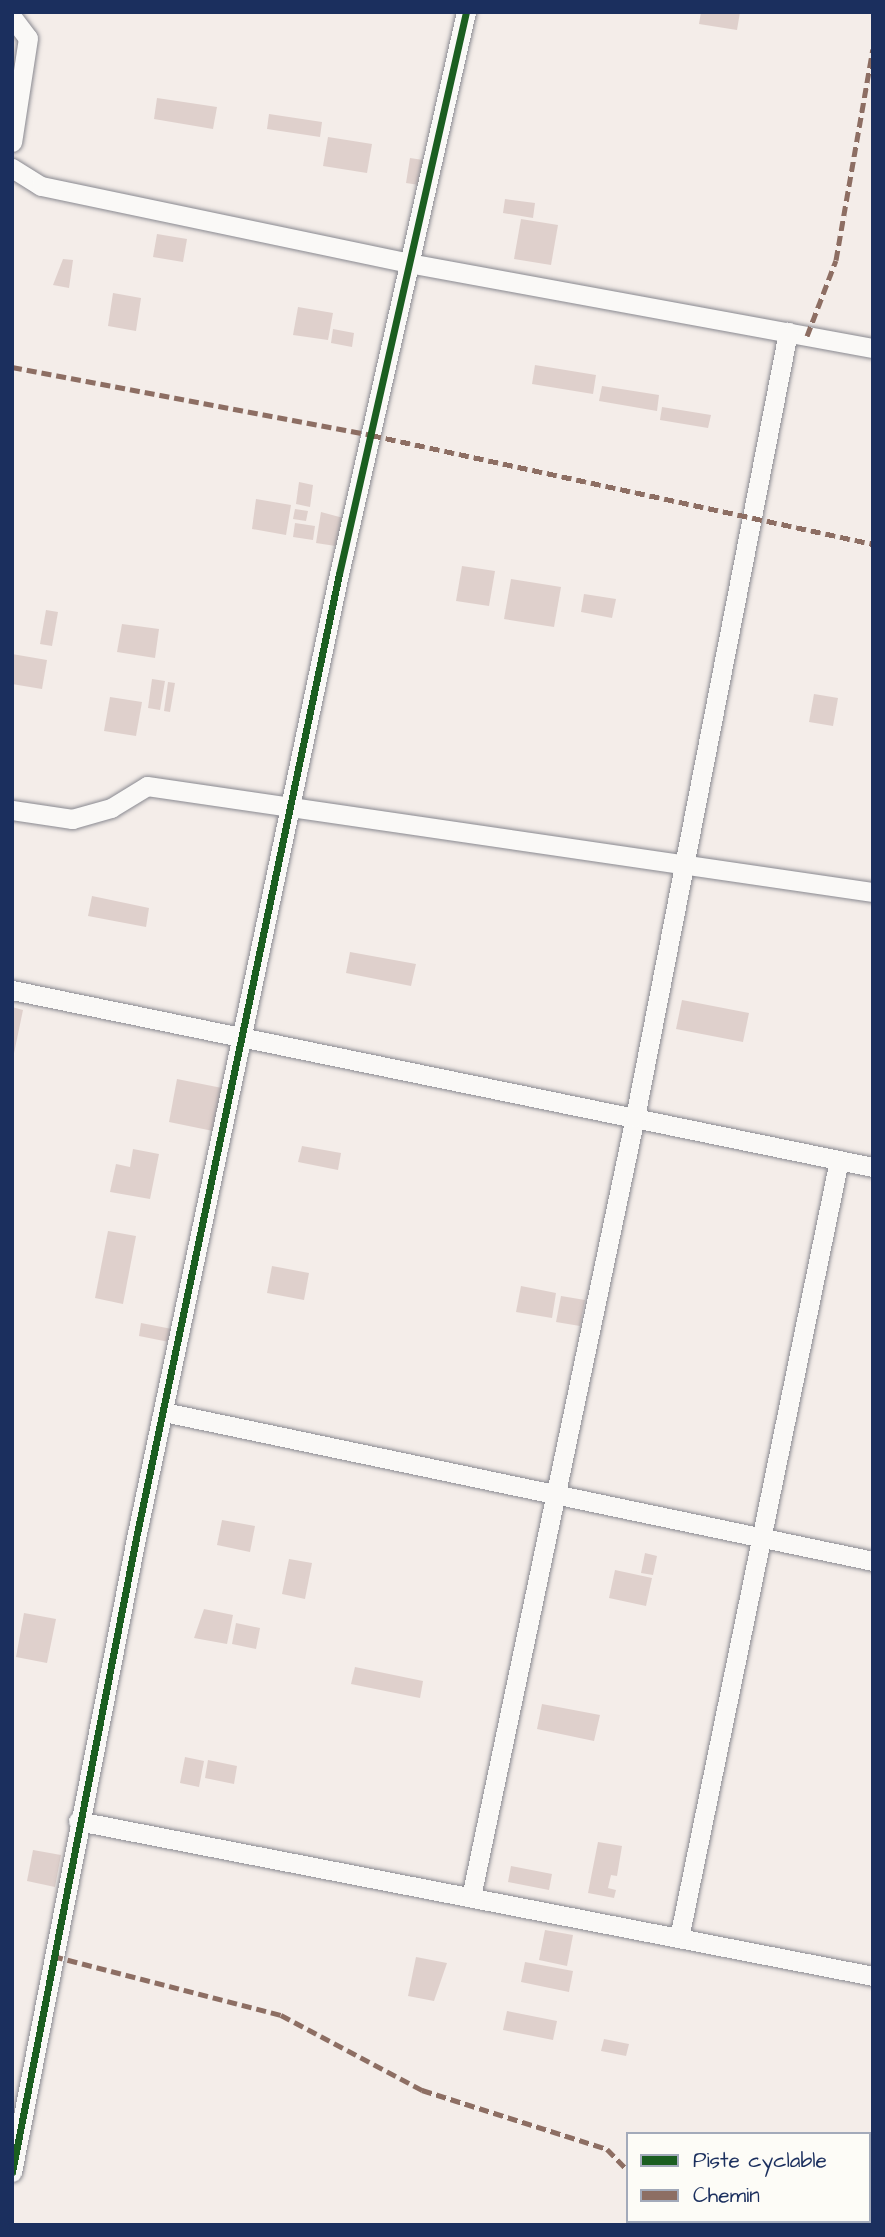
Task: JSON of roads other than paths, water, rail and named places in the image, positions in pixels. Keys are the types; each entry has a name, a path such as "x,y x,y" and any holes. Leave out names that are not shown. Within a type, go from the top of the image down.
{"street":[{"path":"12,2172 78,1821 409,263 466,12"},
{"path":"12,17 28,38 12,142"},
{"path":"12,168 41,186 409,263 873,348"},
{"path":"471,1897 635,1117 788,332"},
{"path":"12,810 72,819 111,808 147,786 293,805 684,868 873,892"},
{"path":"12,990 245,1041 635,1117 873,1167"},
{"path":"679,1938 839,1160"},
{"path":"164,1412 556,1492 873,1561"},
{"path":"78,1821 872,1973"}]}
